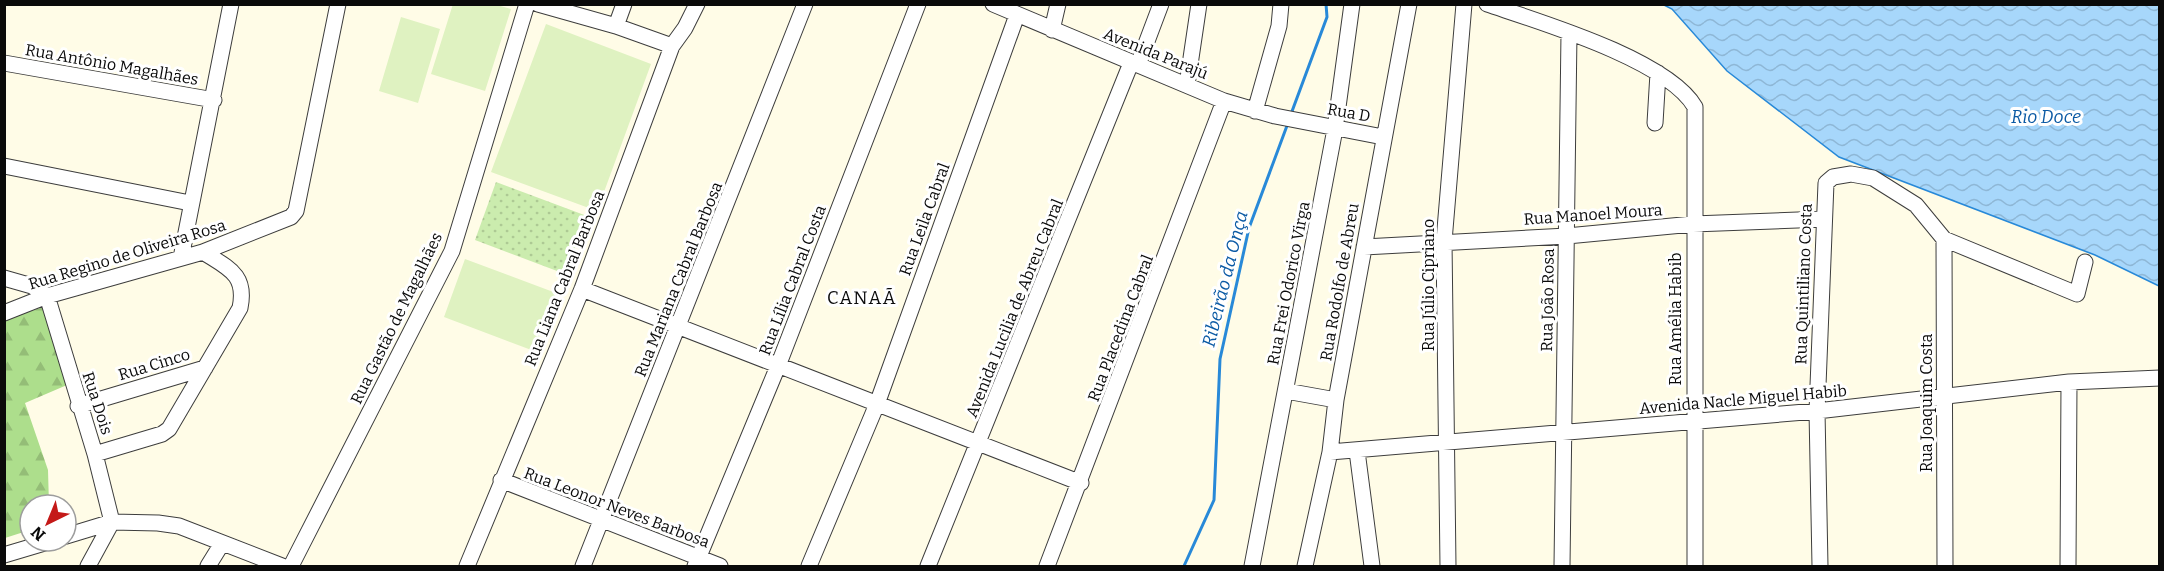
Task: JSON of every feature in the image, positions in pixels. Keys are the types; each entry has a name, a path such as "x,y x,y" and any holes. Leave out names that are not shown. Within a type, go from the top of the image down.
{"street":[{"path":"181,258 190,203 214,100 231,4"},
{"name":"Rua Regino de Oliveira Rosa","path":"4,313 47,296 203,252 291,217 296,211 338,4"},
{"name":"Rua Gastão de Magalhães","path":"291,567 452,251 527,4"},
{"path":"538,4 616,26 672,46"},
{"path":"616,26 624,4"},
{"name":"Rua Liana Cabral Barbosa","path":"467,567 501,480 582,290 672,46 685,28 697,4"},
{"name":"Rua Mariana Cabral Barbosa","path":"583,567 805,4"},
{"name":"Rua Lília Cabral Costa","path":"697,562 778,366 918,4"},
{"name":"Avenida Parajú","path":"993,4 1224,101 1255,111 1309,123"},
{"path":"1053,30 1058,4"},
{"name":"Avenida Lucilia de Abreu Cabral","path":"928,567 1161,4"},
{"path":"1187,85 1199,4"},
{"name":"Rua Frei Odorico Virga","path":"1252,567 1335,129 1352,4"},
{"name":"Rua Rodolfo de Abreu","path":"1305,567 1330,452 1336,400 1409,4"},
{"name":"Rua Júlio Cipriano","path":"1448,567 1444,241 1464,4"},
{"path":"1487,4 1569,33 1658,73 1655,123"},
{"path":"1255,111 1279,26 1279,6"},
{"name":"Rua Leila Cabral","path":"809,567 877,404 1017,15"},
{"name":"Rua João Rosa","path":"1562,567 1569,33"},
{"name":"Rua Antônio Magalhães","path":"4,63 214,100"},
{"name":"Rua Amélia Habib","path":"1658,73 1687,93 1695,107 1693,224 1695,567"},
{"name":"Rua Placedina Cabral","path":"1047,567 1081,483 1224,101"},
{"name":"Rua D","path":"1309,123 1383,137"},
{"path":"4,166 190,203"},
{"name":"Rua Quintiliano Costa","path":"1820,567 1817,411 1826,183 1833,177 1851,174 1873,178 1916,205 1944,239"},
{"name":"Rua Manoel Moura","path":"1364,247 1567,236 1693,224 1824,219"},
{"path":"1944,239 2077,294 2085,262"},
{"name":"Rua Joaquim Costa","path":"1944,239 1945,567"},
{"path":"95,454 162,434 169,429 240,308 243,293 235,272 203,252"},
{"path":"4,278 32,286 47,296"},
{"path":"582,290 980,442 1081,483"},
{"name":"Rua Dois","path":"47,296 78,406 95,454 112,522"},
{"name":"Rua Cinco","path":"78,406 205,368"},
{"name":"Avenida Nacle Miguel Habib","path":"1330,452 1817,411 2070,382 2160,378"},
{"path":"2068,567 2070,382"},
{"path":"1286,391 1336,400"},
{"path":"1357,451 1372,567"},
{"name":"Rua Leonor Neves Barbosa","path":"501,480 697,562 720,567"},
{"path":"78,533 112,522 179,526 282,567"},
{"path":"88,567 112,522"},
{"path":"208,567 221,544"}],"green space":[{"path":"453,4 497,5 511,9 485,91 431,74"},
{"path":"401,17 440,29 418,103 379,91"},
{"path":"546,24 651,64 597,211 491,172"},
{"path":"496,182 587,216 565,274 475,240"},
{"path":"465,259 556,293 534,351 444,317"},
{"path":"46,306 67,385 25,403 48,470 49,493 18,493 18,534 5,538 4,320"}],"water":[{"name":"Rio Doce","path":"1664,5 2159,5 2159,286 2095,255 1839,157 1727,71 1672,9"}],"waterway":[{"name":"Ribeirão da Onça","path":"1291,114 1327,17 1326,4"},
{"name":"Ribeirão da Onça","path":"1184,566 1214,500 1220,359 1249,228 1288,123"}],"district":[{"name":"CANAÃ","path":"862,298"}]}
